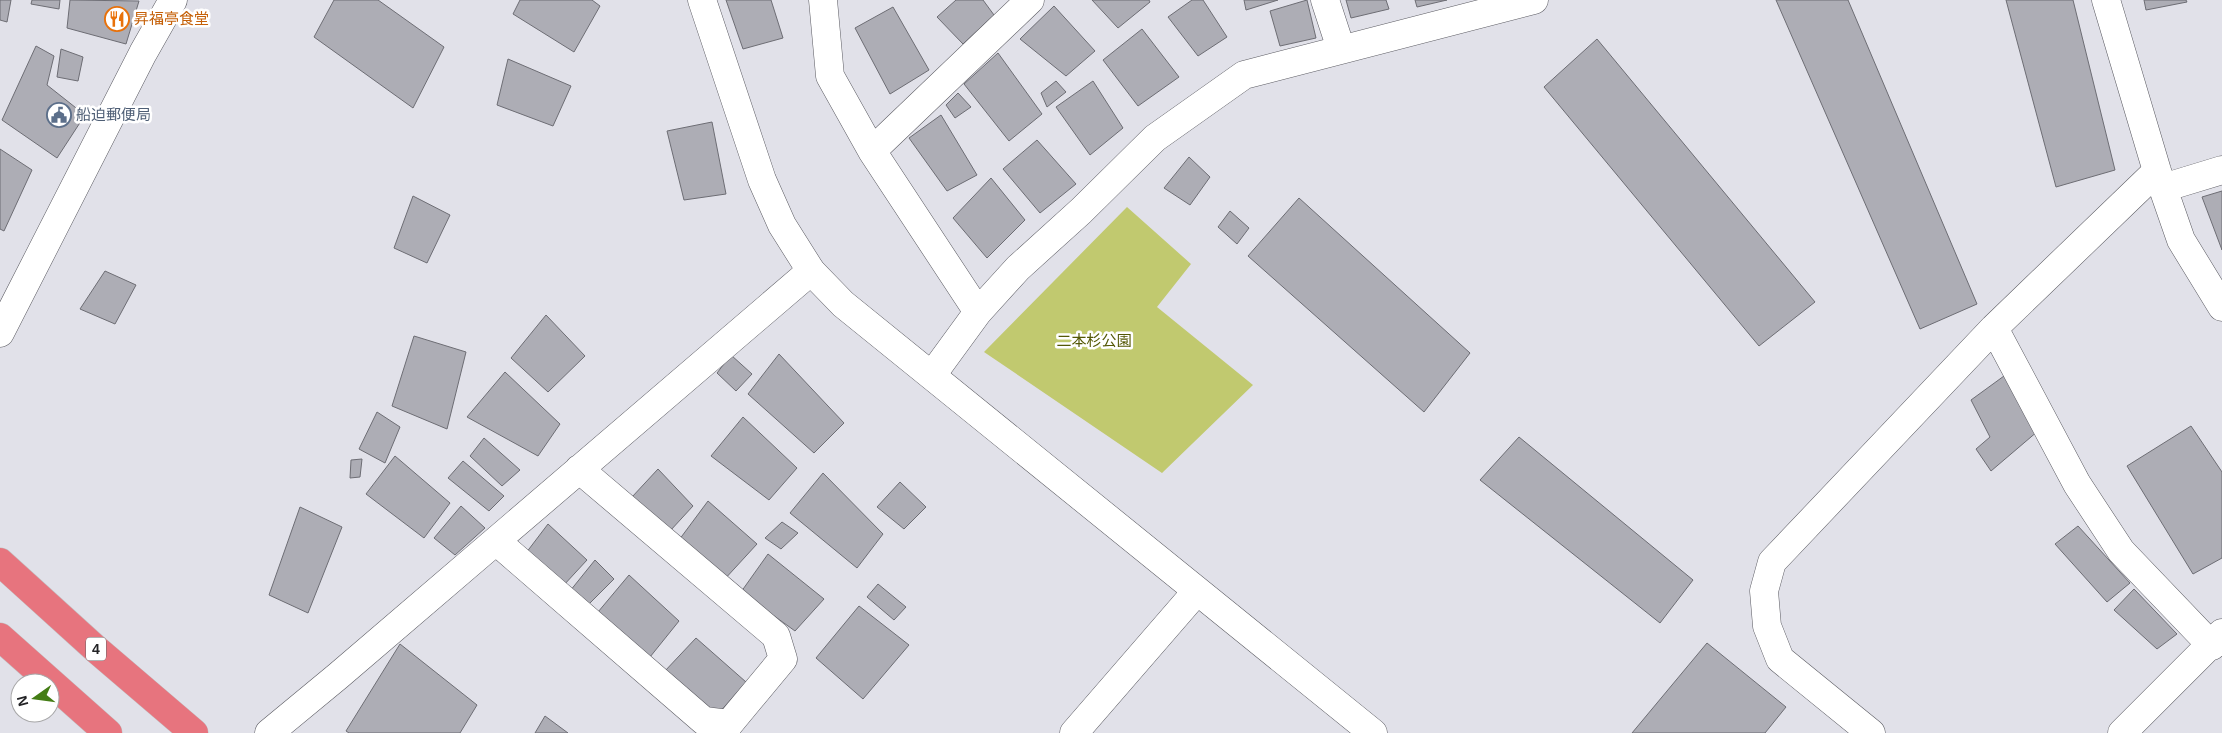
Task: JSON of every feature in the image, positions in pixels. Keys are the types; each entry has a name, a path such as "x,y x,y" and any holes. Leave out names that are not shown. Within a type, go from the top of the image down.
{"highway":[{"name":"4","path":"0,562 97,650 194,733"},
{"path":"0,637 108,733"}],"street":[{"path":"0,333 143,53 173,0"},
{"path":"702,0 762,180 782,224 811,271 844,304 1373,733"},
{"path":"823,0 830,76 872,151 978,312"},
{"path":"872,151 1030,0"},
{"path":"1325,0 1341,49"},
{"path":"932,375 978,312 1018,268 1081,211 1155,138 1244,74 1534,0"},
{"path":"2106,0 2160,179 2181,240 2222,307"},
{"path":"1871,733 1780,660 1767,626 1764,590 1772,562 1994,328 2160,179 2222,170"},
{"path":"269,733 811,271"},
{"path":"1994,328 2077,484 2122,551 2217,640 2122,733"},
{"path":"496,541 704,721 729,724 783,660 776,636 579,469"},
{"path":"1074,733 1197,591"}],"green space":[{"name":"二本杉公園","path":"1127,207 1191,264 1157,307 1253,385 1162,473 984,352"}],"building":[{"path":"0,0 11,0 7,22 0,20"},
{"path":"32,0 60,0 59,9 31,4"},
{"path":"70,0 139,1 126,44 67,28"},
{"path":"334,0 378,0 444,47 413,108 314,37"},
{"path":"520,0 592,0 600,6 574,52 513,14"},
{"path":"726,0 771,0 783,38 743,49"},
{"path":"956,0 983,0 994,15 963,44 937,17"},
{"path":"1092,0 1149,0 1150,2 1118,28"},
{"path":"1192,0 1203,0 1227,37 1198,56 1168,17"},
{"path":"1244,0 1278,0 1246,10"},
{"path":"1307,0 1316,38 1280,46 1270,11"},
{"path":"1346,0 1386,0 1389,9 1351,18"},
{"path":"1415,0 1447,0 1417,7"},
{"path":"1776,0 1848,0 1977,304 1920,329"},
{"path":"2006,0 2073,0 2115,170 2056,187"},
{"path":"2144,0 2186,0 2187,2 2146,10"},
{"path":"1054,6 1095,51 1066,76 1020,39"},
{"path":"893,7 929,70 890,94 855,28"},
{"path":"1142,29 1179,77 1138,106 1103,60"},
{"path":"1597,39 1815,302 1759,346 1544,87"},
{"path":"36,46 54,56 47,85 85,115 57,158 2,120"},
{"path":"61,49 83,57 78,81 57,77"},
{"path":"998,53 1042,114 1009,141 964,84"},
{"path":"508,59 571,86 553,126 497,105"},
{"path":"1056,81 1066,92 1047,107 1041,93"},
{"path":"1093,81 1123,128 1090,155 1056,107"},
{"path":"958,93 971,107 955,118 946,105"},
{"path":"941,115 977,175 947,191 909,138"},
{"path":"712,122 726,194 684,200 667,131"},
{"path":"1037,140 1076,184 1040,213 1003,169"},
{"path":"0,149 32,170 4,231 0,229"},
{"path":"1189,157 1210,177 1190,205 1164,188"},
{"path":"991,178 1025,220 987,258 953,218"},
{"path":"2222,191 2222,250 2202,197"},
{"path":"413,196 450,215 427,263 394,248"},
{"path":"1299,198 1470,353 1424,412 1248,256"},
{"path":"1230,211 1249,228 1237,244 1218,227"},
{"path":"105,271 136,285 115,324 80,309"},
{"path":"546,315 585,356 548,392 511,358"},
{"path":"414,336 466,352 447,429 392,406"},
{"path":"779,354 844,423 814,453 748,394"},
{"path":"731,355 752,374 736,391 717,373"},
{"path":"505,372 560,424 538,456 467,417"},
{"path":"2004,376 2038,431 1991,471 1976,449 1990,437 1971,400"},
{"path":"377,412 400,427 385,463 359,449"},
{"path":"743,417 797,468 769,500 711,456"},
{"path":"2191,426 2222,472 2222,558 2193,574 2127,466"},
{"path":"1519,437 1693,580 1660,623 1480,480"},
{"path":"484,438 520,470 502,486 470,456"},
{"path":"395,456 450,503 424,538 366,494"},
{"path":"362,459 360,477 350,478 351,460"},
{"path":"463,461 504,496 489,511 448,478"},
{"path":"658,469 693,506 670,531 632,497"},
{"path":"823,473 883,534 857,568 790,513"},
{"path":"900,482 926,507 904,529 877,507"},
{"path":"708,501 757,544 723,581 679,540"},
{"path":"461,506 485,528 455,555 434,538"},
{"path":"300,507 342,527 308,613 269,595"},
{"path":"782,522 798,533 781,549 765,538"},
{"path":"548,524 587,560 563,586 526,553"},
{"path":"2078,526 2130,583 2107,602 2055,544"},
{"path":"768,554 824,599 795,631 741,592"},
{"path":"595,560 614,579 589,604 570,591"},
{"path":"629,575 679,621 650,657 598,612"},
{"path":"878,584 906,607 894,620 867,597"},
{"path":"2134,589 2177,634 2157,649 2114,610"},
{"path":"859,606 909,645 863,699 816,658"},
{"path":"696,638 746,682 718,714 664,672"},
{"path":"1707,643 1786,707 1765,733 1632,733"},
{"path":"400,644 477,705 460,733 349,733 346,731"},
{"path":"545,716 568,733 535,733"}],"place":[{"name":"昇福亭食堂","path":"117,19"},
{"name":"船迫郵便局","path":"59,115"}]}
